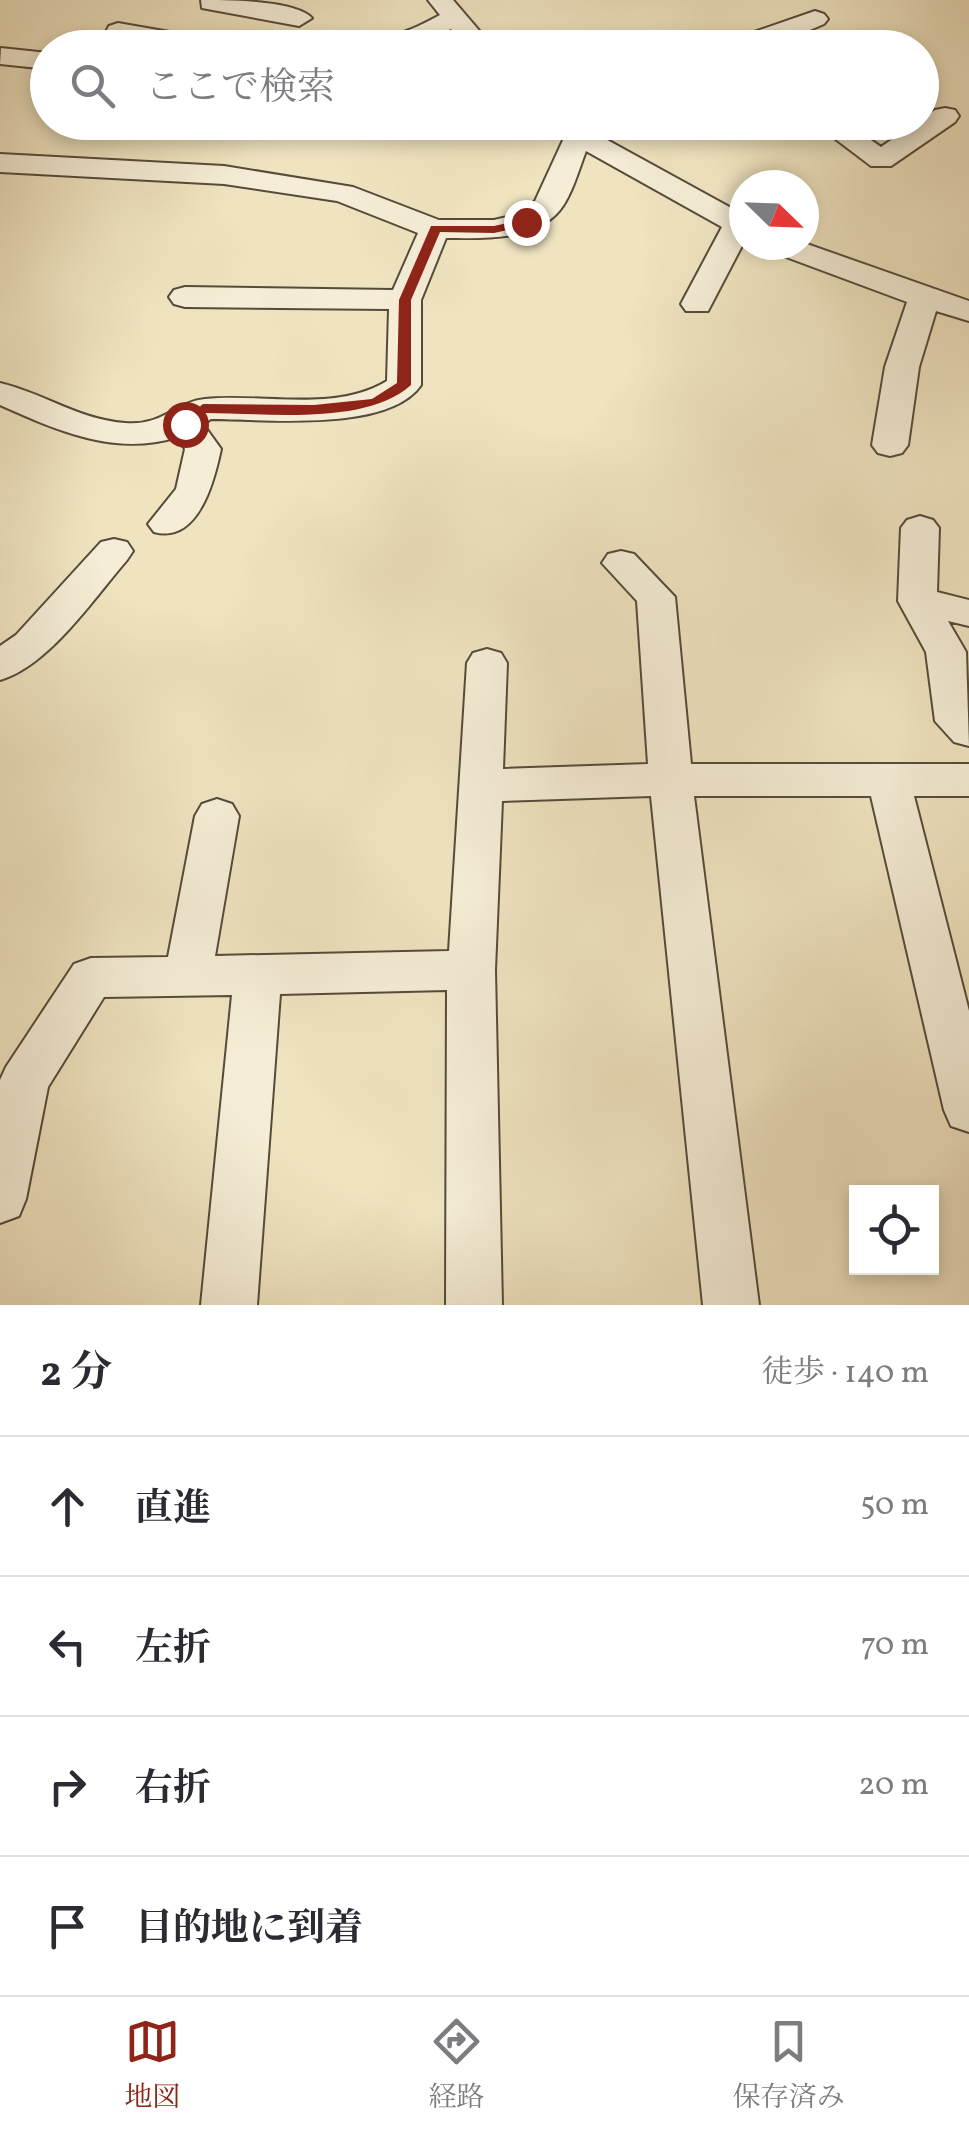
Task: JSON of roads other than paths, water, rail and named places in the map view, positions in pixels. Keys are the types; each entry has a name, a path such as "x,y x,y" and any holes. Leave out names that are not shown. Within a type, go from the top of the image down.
{"street":[{"path":"211,3 309,9"},
{"path":"427,30 448,8 466,30"},
{"path":"286,30 309,9"},
{"path":"788,30 815,18"},
{"path":"1,56 30,59"},
{"path":"939,120 945,116"},
{"path":"0,162 224,175 343,193 435,228 494,229 526,222 548,206 573,140"},
{"path":"598,140 729,219"},
{"path":"852,140 880,160 910,140"},
{"path":"0,393 82,427 139,437 185,424 203,408 314,409 375,403 404,385 405,300 435,228"},
{"path":"697,304 729,247"},
{"path":"819,259 969,310"},
{"path":"185,297 405,300"},
{"path":"890,444 902,367 925,298"},
{"path":"167,524 194,491 204,449 185,424"},
{"path":"920,528 917,601 946,652 956,721 969,731"},
{"path":"0,666 30,644 114,551"},
{"path":"621,564 656,597 671,783 731,1305"},
{"path":"917,601 969,613"},
{"path":"474,1305 472,970 487,664"},
{"path":"479,786 599,780 969,780"},
{"path":"889,781 969,1110"},
{"path":"188,975 217,816"},
{"path":"0,1199 24,1082 91,978 472,970"},
{"path":"229,1305 258,974"}]}
